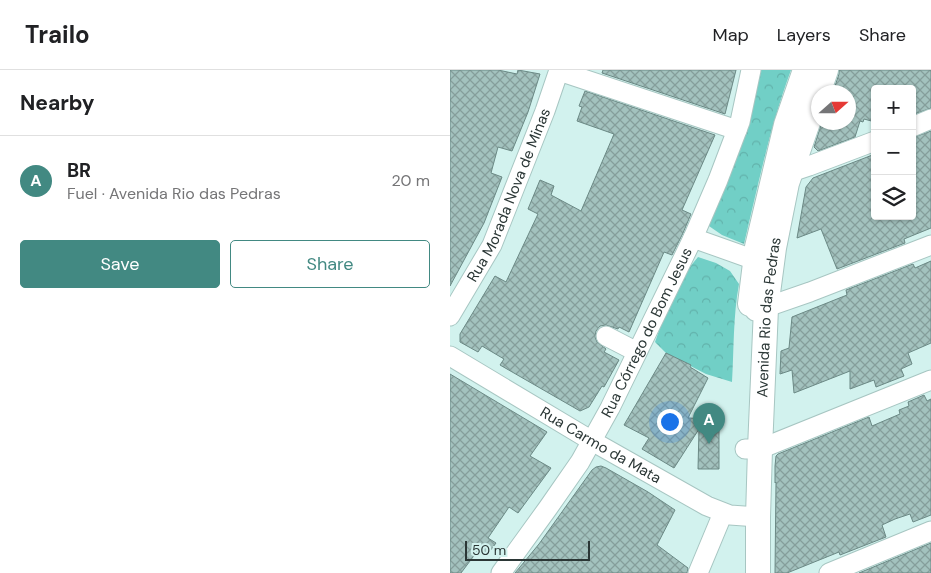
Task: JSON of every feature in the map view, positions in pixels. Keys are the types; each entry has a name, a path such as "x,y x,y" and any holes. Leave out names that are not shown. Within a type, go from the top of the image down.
{"main road":[{"name":"Avenida Rio das Pedras","path":"758,311 774,248 787,183 782,175 786,125 805,70"},
{"name":"Avenida Rio das Pedras","path":"743,573 741,516 752,449 758,311 755,260 757,247 782,175 826,70"},
{"name":"Avenida Rio das Pedras","path":"741,516 758,573"}],"street":[{"name":"Rua Córrego do Bom Jesus","path":"501,573 548,508 592,441 610,408 693,238 718,180 740,122 751,70"},
{"path":"559,71 737,130"},
{"name":"Rua Morada Nova de Minas","path":"450,316 492,245 546,111 559,71"},
{"path":"916,125 931,119"},
{"path":"782,175 871,143"},
{"path":"693,238 755,260"},
{"path":"758,311 931,245"},
{"path":"606,336 637,352"},
{"name":"Rua Carmo da Mata","path":"450,356 592,441 707,506 741,516"},
{"path":"752,449 931,380"},
{"path":"698,573 741,516"},
{"path":"829,573 931,531"}],"green space":[{"path":"757,70 791,70 759,178 744,244 722,235 706,224"},
{"path":"698,257 716,263 730,271 739,284 732,382 706,374 667,354 655,342 684,274"}],"building":[{"path":"450,70 498,70 517,74 518,70 540,74 528,112 512,151 498,147 491,173 502,177 484,223 450,286"},
{"path":"603,70 736,70 725,114 602,73"},
{"path":"839,70 931,70 931,108 916,114 916,85 871,85 871,121 864,119 863,122 860,121 855,137 818,151 814,147 819,130 856,130 856,85 835,85"},
{"path":"585,91 715,135 682,210 691,214 683,233 672,255 664,252 629,332 619,327 618,329 606,325 600,326 596,331 595,337 597,342 606,349 604,352 619,360 604,387 602,386 589,407 580,411 500,365 504,359 482,346 478,352 460,342 460,334 495,276 506,282 538,214 528,209 540,180 554,186 551,195 581,211 614,134 577,121 582,107 579,106"},
{"path":"931,131 931,228 904,239 905,243 837,269 821,229 797,238 806,187 813,178 871,156 871,220 916,220 916,137"},
{"path":"931,261 931,343 908,353 912,364 901,369 904,376 876,387 874,380 850,389 850,371 794,393 792,370 780,374 781,351 789,348 792,317 847,295 846,290 913,264 915,268"},
{"path":"666,353 691,365 690,367 708,378 688,418 719,419 719,469 698,469 699,429 674,468 642,449 649,438 624,425"},
{"path":"450,374 547,432 530,456 551,468 518,513 509,507 488,538 496,543 487,555 479,549 461,573 450,573"},
{"path":"924,395 927,401 931,399 931,515 913,522 910,514 895,519 882,525 886,537 840,555 839,552 787,573 775,573 776,456 869,417 872,426 900,414 899,410 909,406 908,402"},
{"path":"601,466 648,492 675,510 657,545 688,568 687,573 515,573 539,544 592,470"},
{"path":"931,543 931,573 859,573"}],"place":[{"name":"BR","path":"709,444"}]}
